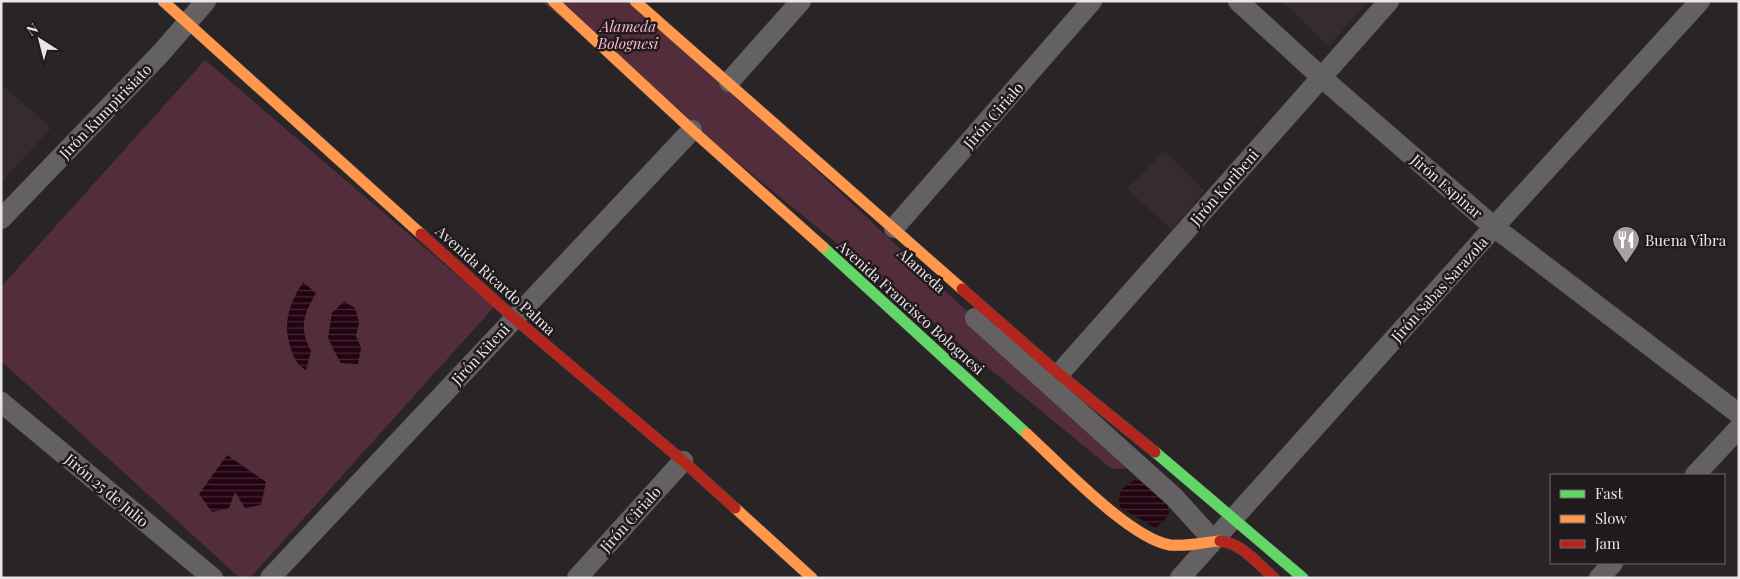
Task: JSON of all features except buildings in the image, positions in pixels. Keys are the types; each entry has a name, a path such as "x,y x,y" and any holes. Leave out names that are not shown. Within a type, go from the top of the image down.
{"main road":[{"name":"Avenida Ricardo Palma","path":"163,1 514,318 683,461 812,578"},
{"name":"Avenida Francisco Bolognesi","path":"553,1 1113,513 1144,534 1169,545 1192,544 1213,540 1237,546 1274,578"},
{"path":"635,1 1059,374 1180,472 1303,578"}],"street":[{"name":"Jirón Kumpirisiato","path":"1,219 154,60 206,1"},
{"name":"Alameda","path":"629,1 724,92 1174,497 1213,540"},
{"path":"729,82 801,1"},
{"name":"Jirón Cirialo","path":"894,228 1092,1"},
{"name":"Jirón Espinar","path":"1238,1 1321,77 1494,227 1739,414"},
{"name":"Jirón Koribeni","path":"1059,374 1389,1"},
{"name":"Jirón Sabas Sarazola","path":"1180,578 1494,227 1700,1"},
{"name":"Jirón Kiteni","path":"270,578 692,130"},
{"name":"Jirón 25 de Julio","path":"1,402 213,578"},
{"path":"1696,474 1739,428"},
{"name":"Jirón Cirialo","path":"577,578 683,461"},
{"path":"1599,578 1612,564"}],"shaded area":[{"path":"1282,1 1368,1 1328,47"},
{"path":"1,84 51,128 1,183"},
{"path":"1165,150 1204,191 1172,230 1127,189"},
{"path":"303,282 316,293 308,308 304,322 305,335 311,351 306,370 296,360 287,333 290,308"},
{"path":"344,301 355,308 359,322 356,336 361,348 358,364 341,363 328,337 332,313"},
{"path":"227,455 266,482 261,505 245,508 235,492 229,508 212,512 199,494"},
{"path":"1135,480 1150,487 1163,499 1168,507 1168,515 1155,528 1120,507 1120,494 1127,485"}],"green space":[{"name":"Alameda Bolognesi","path":"541,1 635,1 1135,468 1112,469"},
{"path":"205,60 494,307 250,578 240,578 1,361 1,287"}],"traffic: fast":[{"path":"823,247 1027,434"},
{"path":"1155,452 1303,578"}],"traffic: slow":[{"path":"163,1 421,234"},
{"path":"553,1 692,130 823,247"},
{"path":"635,1 962,289"},
{"path":"1027,434 1095,498 1135,529 1153,539 1170,545 1220,541"},
{"path":"735,508 812,578"}],"traffic: jam":[{"path":"421,234 514,318 683,461 735,508"},
{"path":"962,289 1059,374 1155,452"},
{"path":"1220,541 1243,550 1274,578"}],"place":[{"name":"Buena Vibra","path":"1626,264"}]}
